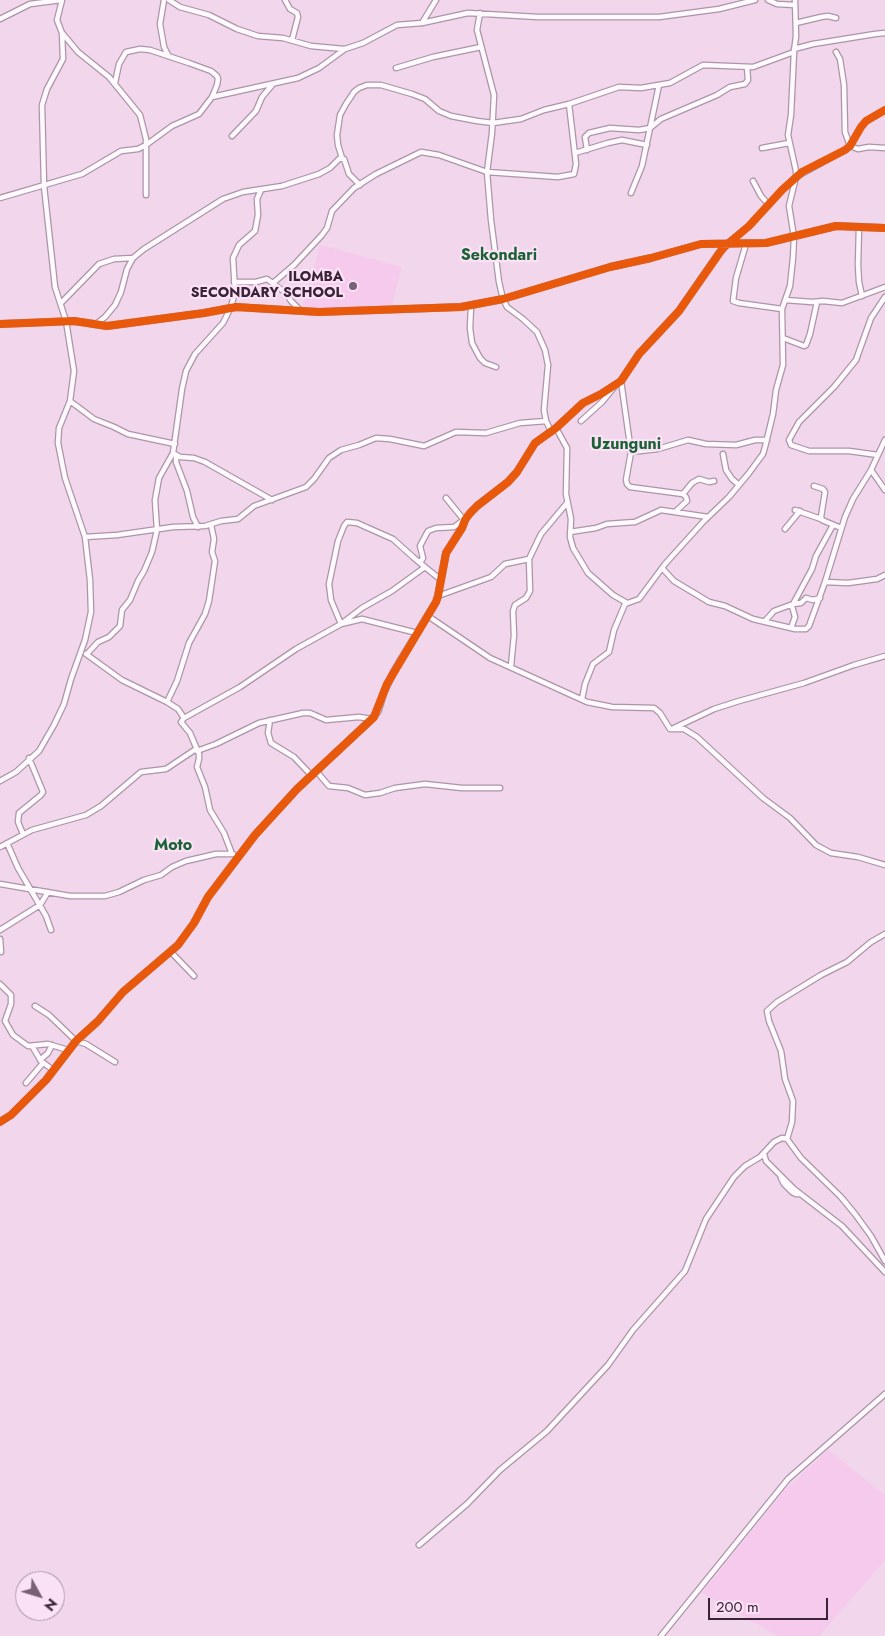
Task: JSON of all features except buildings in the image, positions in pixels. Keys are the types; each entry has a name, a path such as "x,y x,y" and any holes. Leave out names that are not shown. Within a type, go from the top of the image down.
{"street":[{"path":"0,19 18,8 30,4 62,0 57,20 62,33 63,62 47,89 42,105 44,186 55,287 66,322 74,371 70,401 59,428 58,442 65,478 85,537 90,580 91,612 88,632 61,713 42,746 16,772 0,781"},
{"path":"164,0 160,24 164,47 168,55"},
{"path":"169,0 180,7 209,16 258,36 292,40 311,46 345,49"},
{"path":"285,0 290,8 297,13 298,17 292,40"},
{"path":"422,23 436,0"},
{"path":"212,97 298,78 319,68 345,49 363,43 397,25 422,23 468,13 538,17 654,17 719,9 755,0"},
{"path":"582,699 585,684 594,664 610,652 615,627 624,606 639,599 662,568 739,485 763,454 767,440 776,390 783,365 782,309 791,278 794,236 789,206 796,177 788,135 792,104 796,23 794,3 777,4 768,0"},
{"path":"480,13 477,30 494,95 493,123 487,172 498,274 503,299 507,307 537,332 545,350 548,365 544,410 546,421 567,448 566,494 571,519 570,540 573,548 588,573 607,590 627,603"},
{"path":"796,23 821,17 836,18"},
{"path":"62,33 78,52 115,83 140,115 146,133 146,195"},
{"path":"360,185 349,174 346,162 342,158 338,146 337,134 340,116 346,104 354,92 367,85 386,86 412,94 425,100 439,111 451,116 493,123 522,119 544,110 569,104 619,87 638,88 659,85 677,80 703,65 748,67 761,64 813,44 885,33"},
{"path":"396,68 481,46"},
{"path":"0,198 82,174 121,152 146,145 172,126 199,114 212,97 218,82 217,76 211,71 168,55 140,49 126,52 119,64 115,83"},
{"path":"836,52 840,62 844,85 845,132 850,146 858,149 869,147 885,148"},
{"path":"587,150 585,137 593,132 610,128 639,130 650,128 658,120 717,95 730,87 745,84 748,80 748,67"},
{"path":"232,136 256,111 262,97 274,84"},
{"path":"631,193 642,166 659,85"},
{"path":"272,283 294,265 325,232 330,216 336,206 354,188 376,174 421,152 439,155 487,172 558,177 574,174 576,171 575,153 569,104"},
{"path":"581,421 602,402 639,354 679,311 728,243 749,226 796,177 850,146 860,127 866,121 885,110"},
{"path":"575,153 622,140 647,145"},
{"path":"762,148 789,143"},
{"path":"96,324 115,305 133,258 144,249 223,200 243,192 282,186 319,174 342,158"},
{"path":"754,181 760,196 769,204"},
{"path":"198,527 193,517 187,491 174,454 182,390 186,371 195,354 223,323 231,307 234,297 232,258 243,240 255,231 258,215 257,200 261,190"},
{"path":"0,324 74,321 107,326 204,313 231,307 302,312 435,309 470,306 503,299 692,245 712,243 766,244 832,226 885,228"},
{"path":"859,227 858,265 862,296"},
{"path":"746,244 736,278 733,301 782,309"},
{"path":"60,303 99,264 114,259 133,258"},
{"path":"234,282 256,282 265,279 286,293 302,312"},
{"path":"785,300 842,303 885,287"},
{"path":"878,455 849,451 809,451 792,445 790,440 799,422 834,387 853,363 871,318 885,297"},
{"path":"783,338 804,346 806,345 817,302"},
{"path":"470,306 472,343 480,358 485,363 496,367"},
{"path":"420,563 423,558 420,546 428,531 454,526 465,519 477,506 508,482 517,472 535,443 584,403 618,383"},
{"path":"618,383 631,452 626,480 628,486 683,494"},
{"path":"70,401 94,419 114,426 128,434 175,444"},
{"path":"85,537 117,535 173,527 198,527 238,519 254,506 306,487 329,458 341,450 376,438 424,446 456,432 486,433 520,423 546,421"},
{"path":"631,452 658,449 688,440 706,444 736,445 756,440 767,440"},
{"path":"662,568 674,581 705,601 725,606 753,619 805,630 820,598 841,528 853,500 884,447 885,440"},
{"path":"174,454 205,462 272,500"},
{"path":"87,654 98,642 108,637 120,626 122,610 130,600 144,571 152,552 157,530 154,506 159,478 174,454"},
{"path":"723,454 726,470 739,485"},
{"path":"871,470 885,490"},
{"path":"683,494 692,483 699,479 709,482 714,481"},
{"path":"814,486 825,492 821,519"},
{"path":"675,512 687,501 683,494"},
{"path":"446,498 465,519"},
{"path":"511,666 514,635 513,611 516,605 526,598 530,591 529,559 541,534 567,504"},
{"path":"570,532 596,528 607,524 635,522 661,510 708,518"},
{"path":"785,529 798,511 841,528"},
{"path":"0,1122 11,1115 46,1080 68,1050 98,1021 129,986 171,952 194,923 208,897 255,835 285,801 372,719 378,711 387,684 438,596 446,553 462,528 465,519"},
{"path":"341,624 331,600 329,584 338,541 347,522 357,523 393,539 441,580"},
{"path":"167,702 180,673 189,643 205,614 209,601 215,561 212,552 214,539 211,525"},
{"path":"791,628 795,617 792,607 833,525"},
{"path":"438,596 491,577 505,564 529,559"},
{"path":"232,854 224,833 210,810 205,788 196,767 200,757 190,733 181,722 184,718 240,687 296,649 341,624 425,567"},
{"path":"825,582 848,583 877,579 885,575"},
{"path":"765,621 772,612 801,603 806,598 814,600 820,598"},
{"path":"428,616 490,658 594,704 654,708 660,713 670,730"},
{"path":"341,624 366,619 417,633"},
{"path":"81,650 122,680 178,709 184,718"},
{"path":"670,730 714,709 804,683 885,656"},
{"path":"0,847 32,830 86,815 101,806 141,772 166,769 196,750 216,744 259,722 308,712 326,720 359,717 372,719"},
{"path":"270,720 268,733 271,743 294,757 330,786 348,788 365,795 425,784 462,788 500,788"},
{"path":"670,730 684,729 698,737 763,798 790,818 821,848 831,853 858,857 885,865"},
{"path":"23,834 18,822 19,814 42,792 29,758"},
{"path":"7,843 14,860 52,930"},
{"path":"0,884 82,897 112,895 140,881 164,874 172,867 186,860 216,854 240,854"},
{"path":"0,930 40,905 48,892"},
{"path":"885,934 871,942 850,960 790,993 767,1011 781,1051 785,1079 794,1101 788,1138 801,1158 855,1214 871,1236 885,1261"},
{"path":"0,939 1,952"},
{"path":"171,952 194,976"},
{"path":"0,984 9,992 12,999 6,1016 6,1025 15,1037 28,1046 44,1044 68,1050"},
{"path":"35,1006 49,1015 76,1041 86,1044 115,1062"},
{"path":"26,1083 52,1045"},
{"path":"32,1046 41,1061 54,1070"},
{"path":"419,1545 467,1504 500,1470 547,1431 608,1365 633,1330 685,1272 701,1228 729,1185 745,1166 764,1154 774,1142 782,1138 788,1138"},
{"path":"764,1154 766,1161 800,1194 842,1226 885,1272"},
{"path":"661,1636 788,1479 885,1394"}],"shaded area":[{"name":"ILOMBA SECONDARY SCHOOL","path":"320,245 402,267 391,308 329,312 303,305"},
{"path":"828,1450 885,1495 885,1560 819,1636 778,1636 702,1593 783,1492"}],"cycle path":[{"path":"0,1122 11,1115 46,1080 76,1041 98,1021 123,992 178,945 194,923 208,897 255,835 297,789 374,717 387,684 436,602 446,553 470,513 508,482 517,472 535,443 556,428 583,403 621,381 639,354 679,311 723,248 749,226 782,190 802,172 845,150 850,146 866,121 885,110"},
{"path":"0,324 74,321 107,326 236,307 319,312 461,307 503,299 610,267 701,244 766,243 836,226 885,228"}],"place":[{"name":"ILOMBA SECONDARY SCHOOL","path":"353,286"}],"district":[{"name":"Sekondari","path":"499,256"},
{"name":"Uzunguni","path":"626,445"},
{"name":"Moto","path":"173,846"}]}
